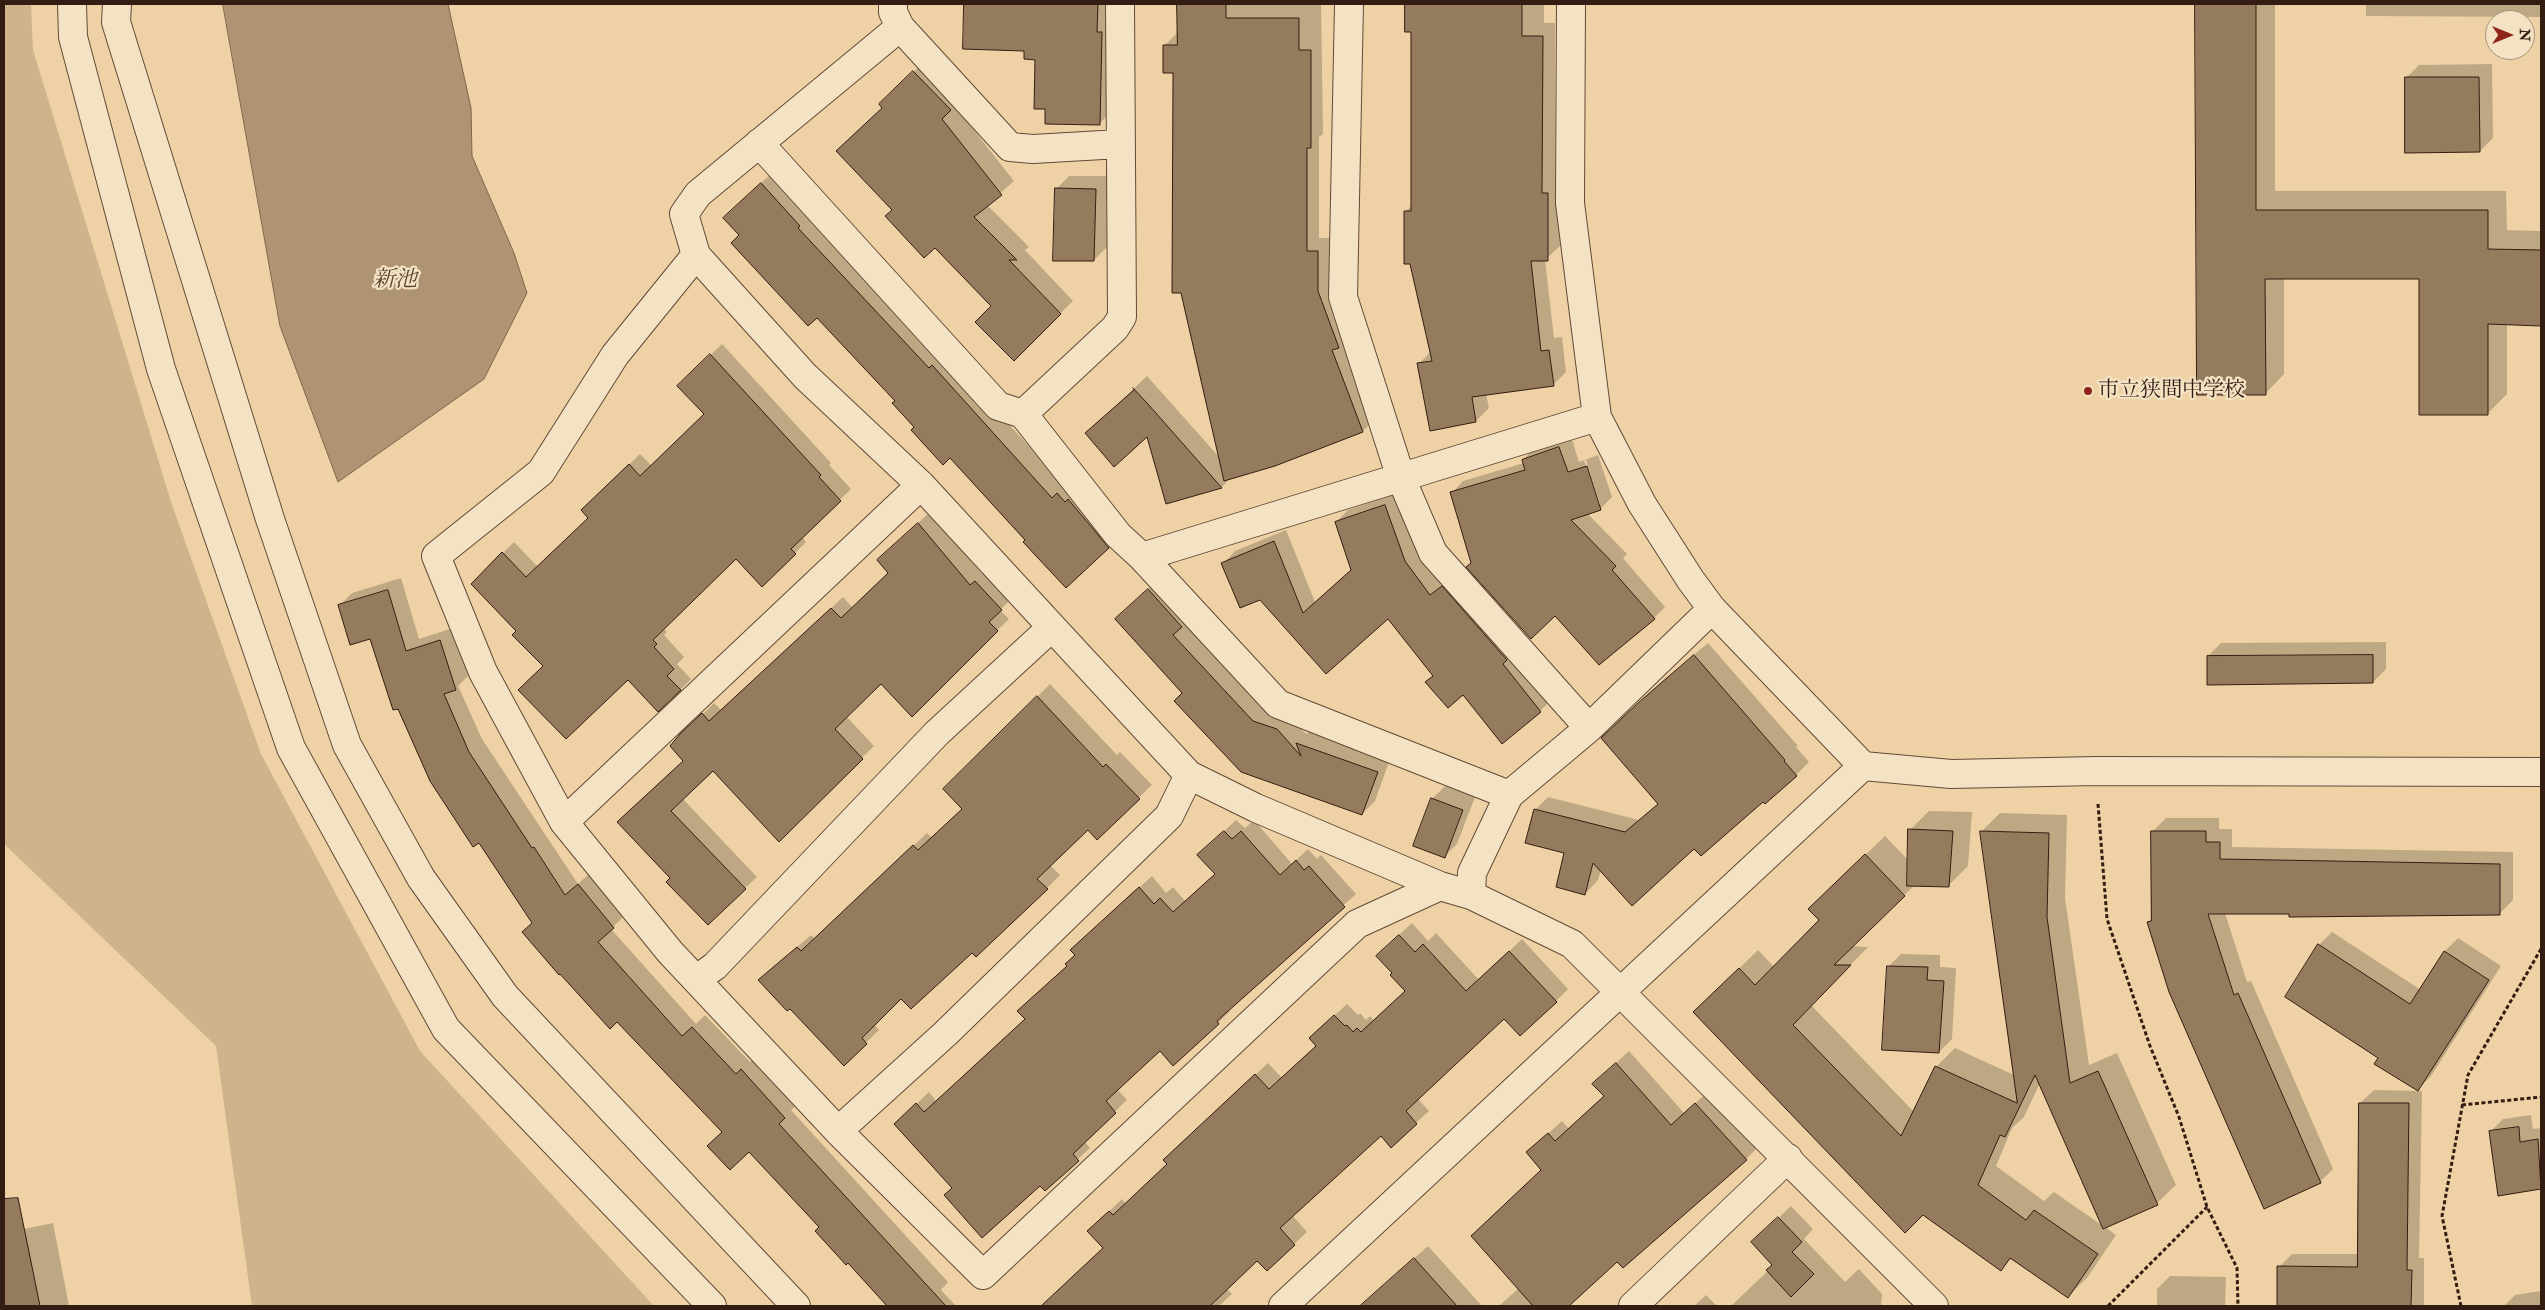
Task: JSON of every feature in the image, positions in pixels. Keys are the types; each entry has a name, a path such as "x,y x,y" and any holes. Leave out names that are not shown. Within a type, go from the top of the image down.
{"street":[{"path":"72,4 73,37 160,369 291,748 446,1029 712,1306"},
{"path":"117,4 116,22 270,519 346,745 421,878 505,996 796,1306"},
{"path":"1023,414 1115,328 1122,318 1120,4"},
{"path":"1349,4 1343,296 1400,476 1433,553 1589,728"},
{"path":"1571,4 1570,202 1597,417 1642,504 1690,579 1712,609 1862,766 1951,774 2096,771 2541,772"},
{"path":"1120,144 1033,149 1010,147 896,15 759,143 698,194 684,214 696,255 805,376 921,485 1189,775 1256,808 1440,886 1471,895 1572,944 1934,1306"},
{"path":"759,143 998,406 1023,414 1118,535 1142,557 1278,704 1509,795"},
{"path":"696,255 615,355 541,472 436,556 483,672 564,822 670,952 698,979 838,1132 983,1275 1357,924 1440,886"},
{"path":"1142,557 1400,476 1597,417"},
{"path":"564,822 921,485"},
{"path":"1471,895 1472,873 1509,795 1589,728 1712,609"},
{"path":"698,979 716,966 937,733 1052,627"},
{"path":"1283,1306 1862,766"},
{"path":"838,1132 946,1034 1169,816 1189,775"},
{"path":"1633,1306 1788,1158"}],"path":[{"path":"2096,771 2107,919 2150,1046 2179,1117 2207,1207 2237,1268 2238,1306"},
{"path":"2461,1306 2442,1216 2468,1075 2541,949"},
{"path":"2462,1105 2541,1097"},
{"path":"2108,1306 2207,1207"}],"shaded area":[{"path":"4,4 31,4 33,50 172,505 261,754 420,1051 654,1306 252,1306 216,1046 4,844"}],"water":[{"name":"新池","path":"223,4 448,4 471,108 472,156 514,253 527,293 484,379 338,482 280,326"}],"building":[{"path":"964,4 1098,4 1097,32 1102,32 1100,125 1045,124 1045,109 1034,109 1035,60 1024,59 1024,51 963,49"},
{"path":"1177,4 1226,4 1226,18 1299,18 1299,50 1311,50 1311,148 1307,148 1307,251 1318,251 1318,291 1339,348 1332,350 1363,432 1275,466 1224,481 1181,293 1172,293 1173,73 1163,73 1163,45 1177,45"},
{"path":"1405,4 1522,4 1522,36 1543,36 1542,193 1548,193 1548,261 1531,261 1541,351 1549,350 1554,386 1472,397 1476,422 1430,431 1417,363 1432,361 1410,264 1404,264 1404,211 1411,211 1411,32 1405,32"},
{"path":"2195,4 2256,4 2256,210 2488,210 2488,249 2541,250 2541,326 2488,324 2488,415 2419,415 2419,279 2265,279 2266,395 2197,395"},
{"path":"913,71 951,110 942,119 1002,195 974,217 1017,260 1009,260 1061,314 1014,361 975,322 991,306 935,248 924,258 885,216 892,210 836,151 882,108 879,104"},
{"path":"2405,77 2479,77 2480,152 2405,153"},
{"path":"761,183 800,226 798,228 929,368 932,365 1052,498 1057,493 1065,502 1068,499 1109,548 1066,588 950,458 943,465 911,430 914,427 892,403 895,401 817,318 808,326 731,243 739,235 723,218"},
{"path":"1055,188 1096,189 1094,261 1053,261"},
{"path":"710,354 821,475 819,477 841,501 791,549 796,554 762,587 736,559 653,640 657,644 654,647 674,669 667,676 681,690 658,712 628,680 566,739 518,690 543,666 512,635 516,631 471,584 502,552 526,577 588,518 581,510 629,464 640,476 704,414 677,386"},
{"path":"1133,388 1222,488 1166,504 1147,437 1114,467 1085,433 1134,390"},
{"path":"1559,447 1568,472 1587,466 1601,510 1571,520 1616,566 1612,570 1655,619 1599,665 1555,616 1531,639 1466,567 1471,563 1450,492 1525,470 1522,460"},
{"path":"1385,505 1405,561 1430,595 1442,586 1507,660 1503,664 1541,712 1502,744 1463,695 1448,708 1425,682 1433,676 1388,619 1326,674 1260,600 1240,608 1221,563 1274,541 1303,613 1351,570 1335,522"},
{"path":"918,523 970,585 975,581 1002,610 989,622 998,631 912,717 881,684 835,729 863,759 779,842 713,771 671,811 746,889 708,925 666,882 670,878 617,822 683,761 670,746 680,734 702,713 709,721 831,608 841,618 888,573 877,560"},
{"path":"1148,589 1182,627 1173,635 1253,721 1277,729 1301,756 1296,743 1378,772 1362,815 1241,772 1174,701 1182,693 1115,619"},
{"path":"388,590 406,651 440,640 456,690 444,694 469,752 532,848 534,847 565,895 578,884 614,928 598,942 682,1036 692,1027 736,1074 741,1069 785,1118 779,1124 946,1306 887,1306 848,1263 846,1265 815,1231 819,1227 749,1152 730,1170 707,1146 722,1132 617,1022 610,1029 522,932 532,923 479,843 473,847 430,781 398,709 393,710 370,639 350,645 338,605"},
{"path":"1694,655 1797,776 1765,804 1763,802 1701,856 1694,849 1632,906 1593,863 1585,895 1556,887 1564,853 1525,843 1534,809 1625,832 1658,804 1601,738"},
{"path":"2373,655 2373,683 2207,685 2207,656"},
{"path":"1037,696 1103,767 1106,764 1140,799 1097,840 1088,830 1037,879 1048,889 976,957 972,953 911,1009 901,999 862,1038 867,1044 844,1066 790,1009 787,1011 758,980 797,947 801,951 913,845 918,850 962,809 943,789"},
{"path":"1431,798 1463,810 1445,858 1413,846"},
{"path":"1908,829 1953,831 1949,887 1907,886"},
{"path":"1224,831 1232,839 1241,831 1280,875 1296,860 1304,870 1309,866 1345,907 1217,1021 1219,1024 1173,1066 1160,1051 1106,1101 1116,1113 1073,1154 1079,1161 1045,1191 1040,1186 982,1238 944,1195 952,1188 894,1124 916,1103 924,1112 1025,1019 1017,1011 1067,966 1065,964 1075,955 1070,950 1139,887 1154,904 1160,898 1173,912 1215,874 1197,855"},
{"path":"1980,831 2049,833 2047,917 2070,1083 2098,1071 2158,1205 2103,1229 2035,1075 2005,1137 2000,1135 1978,1185 2026,1220 2034,1210 2098,1254 2068,1298 2010,1258 2001,1271 1923,1215 1905,1233 1693,1012 1739,968 1755,985 1819,920 1808,909 1865,854 1905,896 1834,965 1851,965 1793,1025 1901,1136 1935,1066 2017,1103"},
{"path":"2151,831 2206,831 2206,842 2220,842 2220,859 2500,864 2500,915 2289,917 2289,914 2208,914 2234,995 2238,993 2321,1183 2264,1209 2169,992 2147,922 2151,921"},
{"path":"1399,935 1415,952 1423,944 1466,991 1509,951 1557,1002 1520,1036 1504,1019 1406,1111 1417,1124 1391,1148 1381,1136 1280,1228 1295,1245 1267,1271 1257,1261 1210,1306 1041,1306 1103,1248 1087,1231 1109,1211 1113,1215 1167,1164 1163,1160 1255,1074 1269,1089 1316,1046 1309,1038 1334,1015 1353,1032 1357,1028 1361,1032 1405,991 1376,956"},
{"path":"2318,944 2410,1004 2444,951 2489,980 2418,1091 2374,1064 2378,1058 2285,997"},
{"path":"1887,966 1928,967 1927,980 1944,981 1939,1053 1882,1050"},
{"path":"1616,1063 1671,1125 1695,1103 1747,1160 1623,1268 1617,1262 1569,1306 1533,1306 1471,1236 1541,1170 1526,1152 1548,1133 1555,1141 1604,1096 1592,1084"},
{"path":"2359,1103 2409,1103 2407,1270 2412,1270 2411,1306 2277,1306 2277,1266 2357,1267"},
{"path":"2519,1127 2520,1142 2538,1139 2541,1189 2498,1196 2489,1131"},
{"path":"18,1198 40,1306 4,1306 4,1199"},
{"path":"1778,1217 1802,1242 1792,1252 1814,1274 1791,1297 1766,1270 1772,1265 1751,1242"},
{"path":"1414,1258 1457,1306 1360,1306"}],"place":[{"name":"市立狭間中学校","path":"2088,391"}]}
